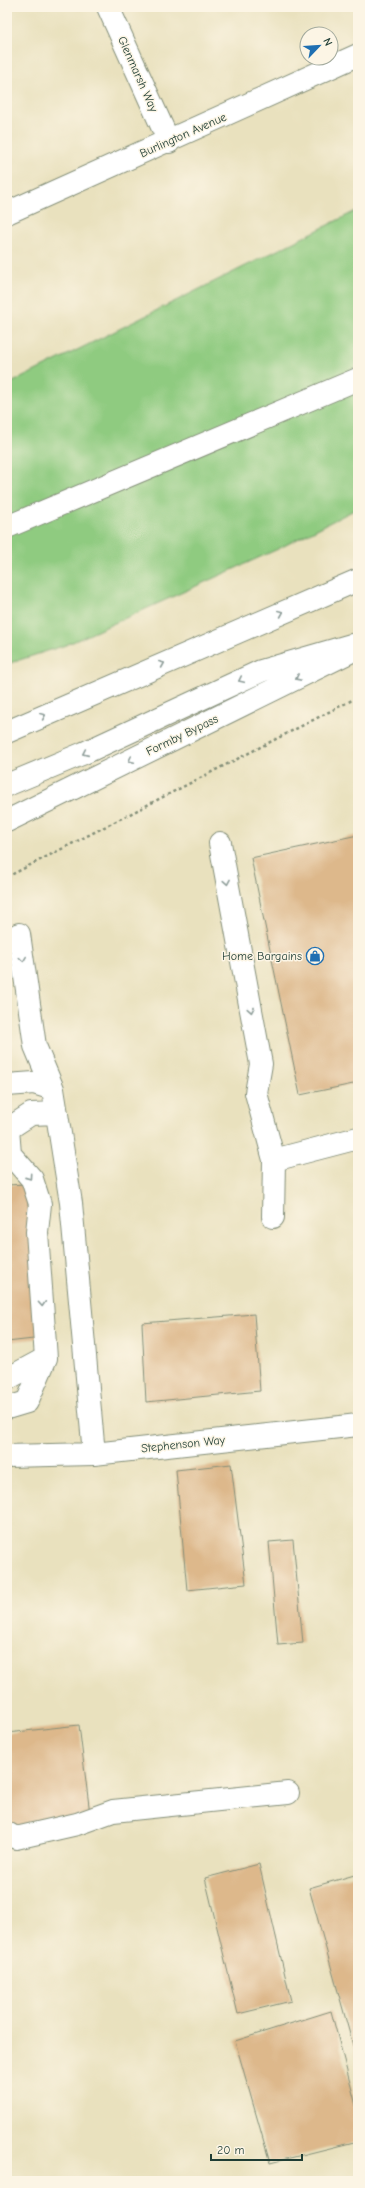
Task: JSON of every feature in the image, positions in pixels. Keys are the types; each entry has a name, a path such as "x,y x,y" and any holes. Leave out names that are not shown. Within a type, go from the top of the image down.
{"main road":[{"name":"Glenmarsh Way","path":"108,7 169,142"},
{"name":"Burlington Avenue","path":"7,213 169,142 358,55"},
{"path":"7,527 358,379"},
{"path":"7,732 358,580"},
{"path":"7,785 84,753 261,670 358,643"},
{"name":"Formby Bypass","path":"7,821 358,648"},
{"path":"220,843 260,1064 256,1093 263,1125 274,1160 272,1217"},
{"path":"7,941 19,934 35,1046 43,1086 57,1113 71,1203 94,1454"},
{"path":"7,1085 43,1086"},
{"path":"7,1408 27,1402 46,1358 37,1232 40,1204 32,1178 10,1154 8,1129 31,1114 57,1113"},
{"path":"274,1160 358,1138"},
{"path":"7,1378 46,1358"},
{"name":"Stephenson Way","path":"7,1456 94,1454 358,1425"},
{"path":"7,1833 16,1838 77,1824 113,1811 288,1793"}],"path":[{"path":"7,877 358,697"}],"green space":[{"path":"358,210 358,508 278,549 66,645 7,664 7,385"}],"building":[{"name":"Home Bargains","path":"358,835 358,1083 300,1095 251,858"},
{"path":"26,1184 42,1338 7,1342 7,1185"},
{"path":"254,1314 260,1391 146,1402 142,1323"},
{"path":"231,1464 246,1584 187,1590 176,1470"},
{"path":"293,1540 303,1643 278,1645 269,1542"},
{"path":"79,1725 90,1814 8,1828 7,1733"},
{"path":"259,1864 291,2001 238,2014 205,1878"},
{"path":"358,1874 358,2063 309,1888"},
{"path":"331,2011 358,2113 358,2141 270,2163 235,2041"}],"place":[{"name":"Home Bargains","path":"315,956"}]}
